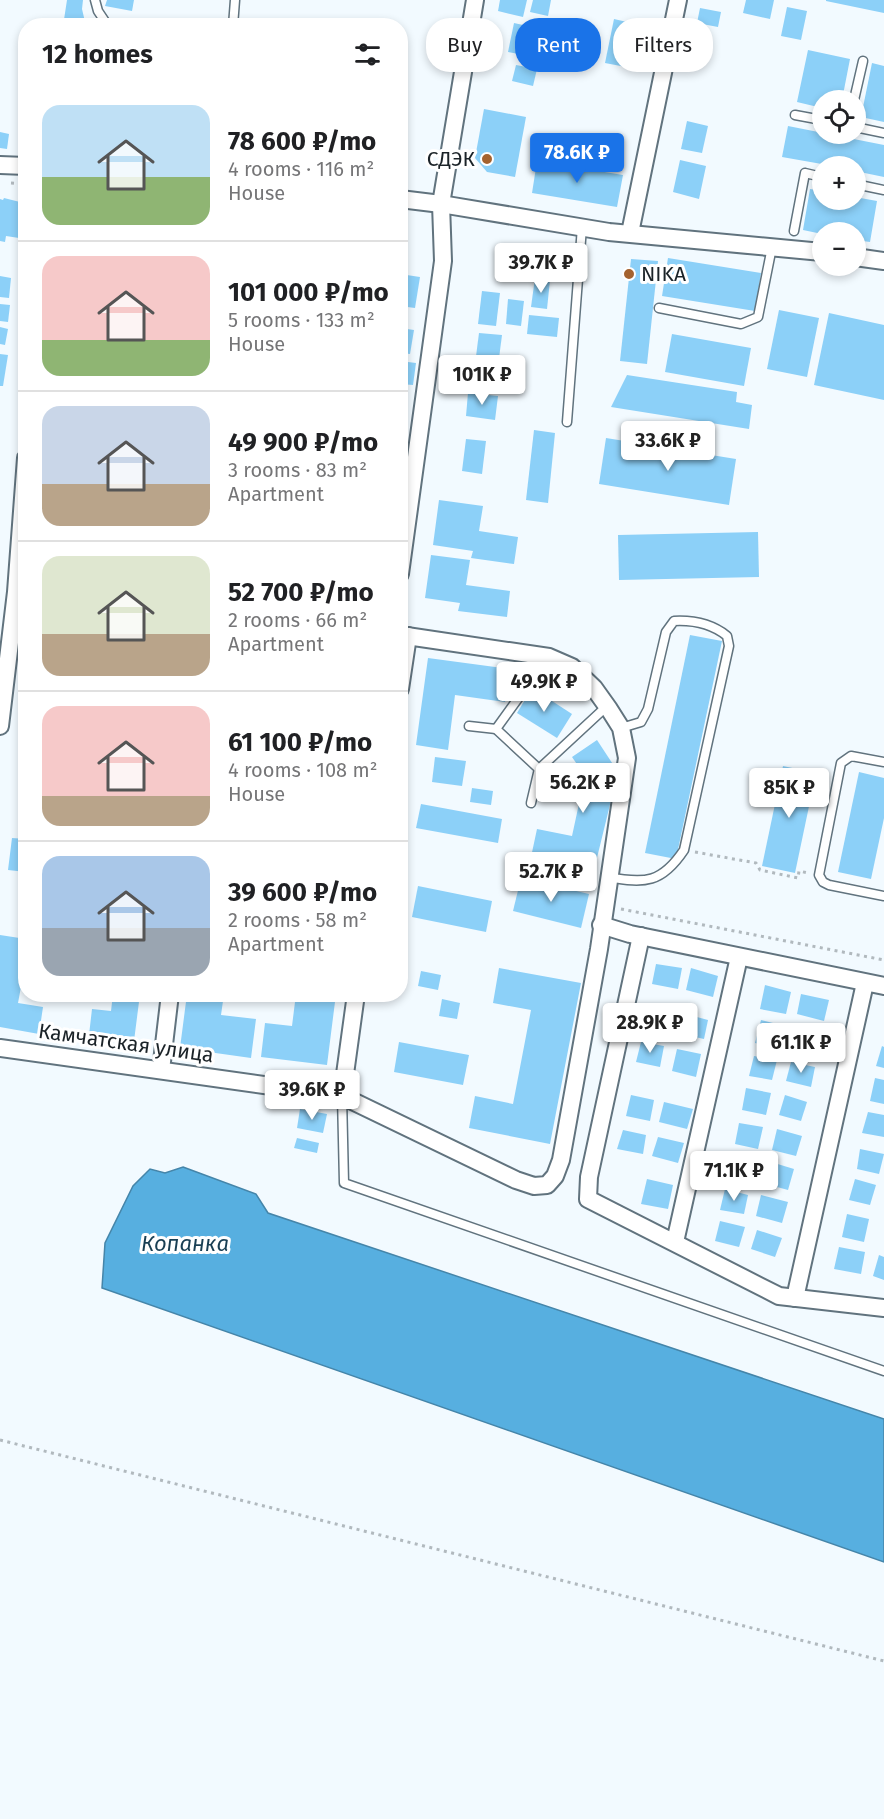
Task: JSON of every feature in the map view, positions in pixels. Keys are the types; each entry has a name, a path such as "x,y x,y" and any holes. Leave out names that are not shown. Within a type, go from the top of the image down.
{"street":[{"path":"408,516 443,261 441,204 475,0"},
{"path":"630,234 678,0"},
{"path":"0,165 18,166"},
{"path":"408,200 630,234 812,251"},
{"path":"866,259 884,261"},
{"path":"0,726 18,612"},
{"path":"408,637 549,657 572,668 594,688 621,728 627,758 601,925 641,936 884,986"},
{"name":"Камчатская улица","path":"0,1048 342,1096 516,1180 534,1186 547,1185 555,1176 561,1160 601,925"},
{"path":"641,936 590,1177 588,1199 779,1296 884,1308"},
{"path":"675,1242 739,957"},
{"path":"795,1298 865,982"},
{"path":"161,1070 169,1002"},
{"path":"342,1096 355,1002"}],"lane":[{"path":"95,0 103,18"},
{"path":"234,18 235,0"},
{"path":"856,90 863,61"},
{"path":"795,115 812,118"},
{"path":"866,129 884,133"},
{"path":"794,231 805,173 812,175"},
{"path":"866,186 884,190"},
{"path":"567,422 582,227"},
{"path":"659,309 741,324 758,317 772,247"},
{"path":"608,877 636,882 650,880 663,874 684,850 729,646 728,636 716,628 687,621 674,621 666,632 648,709 641,722 621,728"},
{"path":"496,729 549,657"},
{"path":"531,803 539,770 606,706"},
{"path":"469,726 496,729 539,770"},
{"path":"884,762 851,756 842,763 819,875 823,882 829,885 884,896"},
{"path":"342,1096 344,1183 884,1371"}],"path":[{"path":"9,183 18,184"},
{"path":"684,850 756,863 760,870 798,878 799,871 819,875"},
{"path":"603,906 884,960"},
{"path":"0,1440 884,1661"}],"water":[{"name":"Копанка","path":"183,1167 256,1194 268,1213 884,1419 884,1562 102,1288 105,1243 133,1186 150,1169 165,1173"}],"building":[{"path":"67,0 83,0 84,18 64,18"},
{"path":"107,0 134,0 132,11 105,6"},
{"path":"500,0 527,0 523,17 498,11"},
{"path":"533,0 551,0 548,16 530,12"},
{"path":"746,0 774,0 770,19 743,13"},
{"path":"884,0 884,13 826,1"},
{"path":"787,7 807,11 801,40 781,36"},
{"path":"700,8 721,12 718,27 713,26 713,18 698,18"},
{"path":"514,23 515,23 515,53 508,52"},
{"path":"613,24 613,65 605,63"},
{"path":"808,50 850,59 844,90 812,90 812,106 797,102"},
{"path":"872,63 884,66 884,122 866,118 866,92"},
{"path":"515,69 515,72 536,72 533,86 512,81"},
{"path":"484,109 526,117 515,177 487,172 475,158"},
{"path":"687,121 708,126 702,153 681,149"},
{"path":"788,126 812,131 812,144 866,144 866,141 884,145 884,177 866,173 866,156 812,156 812,162 782,157"},
{"path":"0,132 9,134 7,149 0,148"},
{"path":"680,160 706,166 699,199 673,192"},
{"path":"537,161 623,175 617,207 532,193"},
{"path":"810,189 812,189 812,210 866,210 866,199 877,201 870,242 866,241 866,222 812,222 812,232 803,230"},
{"path":"4,198 18,202 18,238 6,236 5,242 0,241 0,199"},
{"path":"668,258 761,273 755,311 662,296"},
{"path":"631,259 658,261 647,364 620,361"},
{"path":"408,275 420,277 415,308 408,307"},
{"path":"0,276 11,278 9,298 0,297"},
{"path":"535,278 550,280 547,309 531,307"},
{"path":"482,291 500,293 496,326 478,324"},
{"path":"508,299 524,301 521,326 506,324"},
{"path":"0,304 10,305 8,322 0,321"},
{"path":"779,310 819,318 807,377 767,369"},
{"path":"829,313 884,325 884,400 814,385"},
{"path":"529,315 559,318 557,337 527,334"},
{"path":"0,327 8,329 5,345 0,344"},
{"path":"408,329 414,330 410,354 408,354"},
{"path":"479,333 502,335 498,366 475,364"},
{"path":"672,334 751,348 744,386 665,372"},
{"path":"0,354 8,355 3,386 0,386"},
{"path":"408,362 416,363 413,385 408,385"},
{"path":"627,375 737,392 736,402 752,405 749,429 611,407"},
{"path":"468,393 498,396 495,420 466,416"},
{"path":"534,430 555,433 548,503 526,500"},
{"path":"606,438 736,459 729,505 599,484"},
{"path":"466,439 486,441 482,474 462,471"},
{"path":"439,500 483,506 479,531 518,537 514,564 471,558 473,551 433,545"},
{"path":"758,532 759,577 619,580 618,535"},
{"path":"431,555 470,560 466,585 510,591 507,617 458,611 460,603 425,598"},
{"path":"690,635 722,641 676,859 645,853"},
{"path":"428,658 510,669 505,702 455,695 448,750 416,745"},
{"path":"532,688 572,714 557,738 517,713"},
{"path":"597,740 618,772 594,870 531,857 537,829 572,836 585,776 572,757"},
{"path":"435,757 466,761 462,786 432,782"},
{"path":"783,766 816,773 795,873 762,866"},
{"path":"859,772 884,778 884,818 871,879 838,872"},
{"path":"472,788 493,791 491,805 470,802"},
{"path":"421,804 502,819 498,843 416,828"},
{"path":"12,838 18,838 18,871 8,870"},
{"path":"521,878 589,894 581,928 513,911"},
{"path":"418,886 492,901 486,932 412,917"},
{"path":"0,935 18,938 18,1003 43,1007 39,1034 0,1027"},
{"path":"656,964 682,968 678,989 652,984"},
{"path":"499,968 581,983 550,1144 469,1128 475,1096 513,1104 531,1010 493,1003"},
{"path":"691,968 718,976 713,997 686,990"},
{"path":"421,971 441,975 438,990 418,986"},
{"path":"765,985 791,992 786,1014 760,1009"},
{"path":"801,994 829,1000 824,1021 797,1014"},
{"path":"442,999 460,1003 457,1019 439,1016"},
{"path":"112,1002 139,1002 134,1041 89,1035 92,1009 111,1011"},
{"path":"186,1002 223,1002 221,1015 256,1019 251,1058 180,1048"},
{"path":"295,1002 335,1002 327,1065 261,1057 265,1023 292,1026"},
{"path":"648,1006 672,1011 667,1036 643,1030"},
{"path":"682,1013 708,1020 704,1039 677,1033"},
{"path":"761,1020 785,1026 779,1048 755,1043"},
{"path":"798,1028 823,1033 816,1055 793,1049"},
{"path":"399,1042 469,1055 463,1085 394,1072"},
{"path":"641,1042 664,1046 660,1067 636,1062"},
{"path":"882,1046 884,1047 884,1068 876,1066"},
{"path":"677,1049 701,1054 696,1077 672,1071"},
{"path":"754,1056 777,1060 772,1080 749,1076"},
{"path":"791,1062 815,1067 811,1087 786,1081"},
{"path":"875,1078 884,1080 884,1104 870,1101"},
{"path":"746,1088 771,1093 766,1115 742,1110"},
{"path":"631,1095 654,1100 650,1121 626,1116"},
{"path":"785,1095 807,1102 801,1121 779,1115"},
{"path":"664,1102 693,1109 687,1129 659,1122"},
{"path":"300,1109 327,1114 323,1133 297,1128"},
{"path":"868,1112 884,1115 884,1137 862,1133"},
{"path":"739,1123 763,1127 758,1149 735,1144"},
{"path":"777,1129 802,1136 796,1156 772,1150"},
{"path":"623,1130 646,1135 643,1154 617,1149"},
{"path":"658,1137 684,1143 678,1163 652,1156"},
{"path":"297,1138 319,1143 317,1153 294,1148"},
{"path":"860,1149 884,1154 879,1174 857,1169"},
{"path":"732,1157 756,1161 750,1183 727,1179"},
{"path":"771,1162 794,1169 788,1190 766,1184"},
{"path":"647,1179 673,1185 668,1209 641,1204"},
{"path":"855,1179 876,1185 870,1205 849,1200"},
{"path":"725,1189 748,1195 744,1214 720,1210"},
{"path":"761,1195 788,1202 782,1223 756,1216"},
{"path":"847,1214 869,1219 864,1242 842,1237"},
{"path":"720,1221 745,1227 739,1247 715,1241"},
{"path":"757,1230 782,1238 775,1257 751,1249"},
{"path":"839,1247 865,1252 861,1274 834,1269"},
{"path":"879,1255 884,1257 884,1280 873,1276"}],"place":[{"name":"СДЭК","path":"487,159"},
{"name":"NIKA","path":"629,274"}]}
